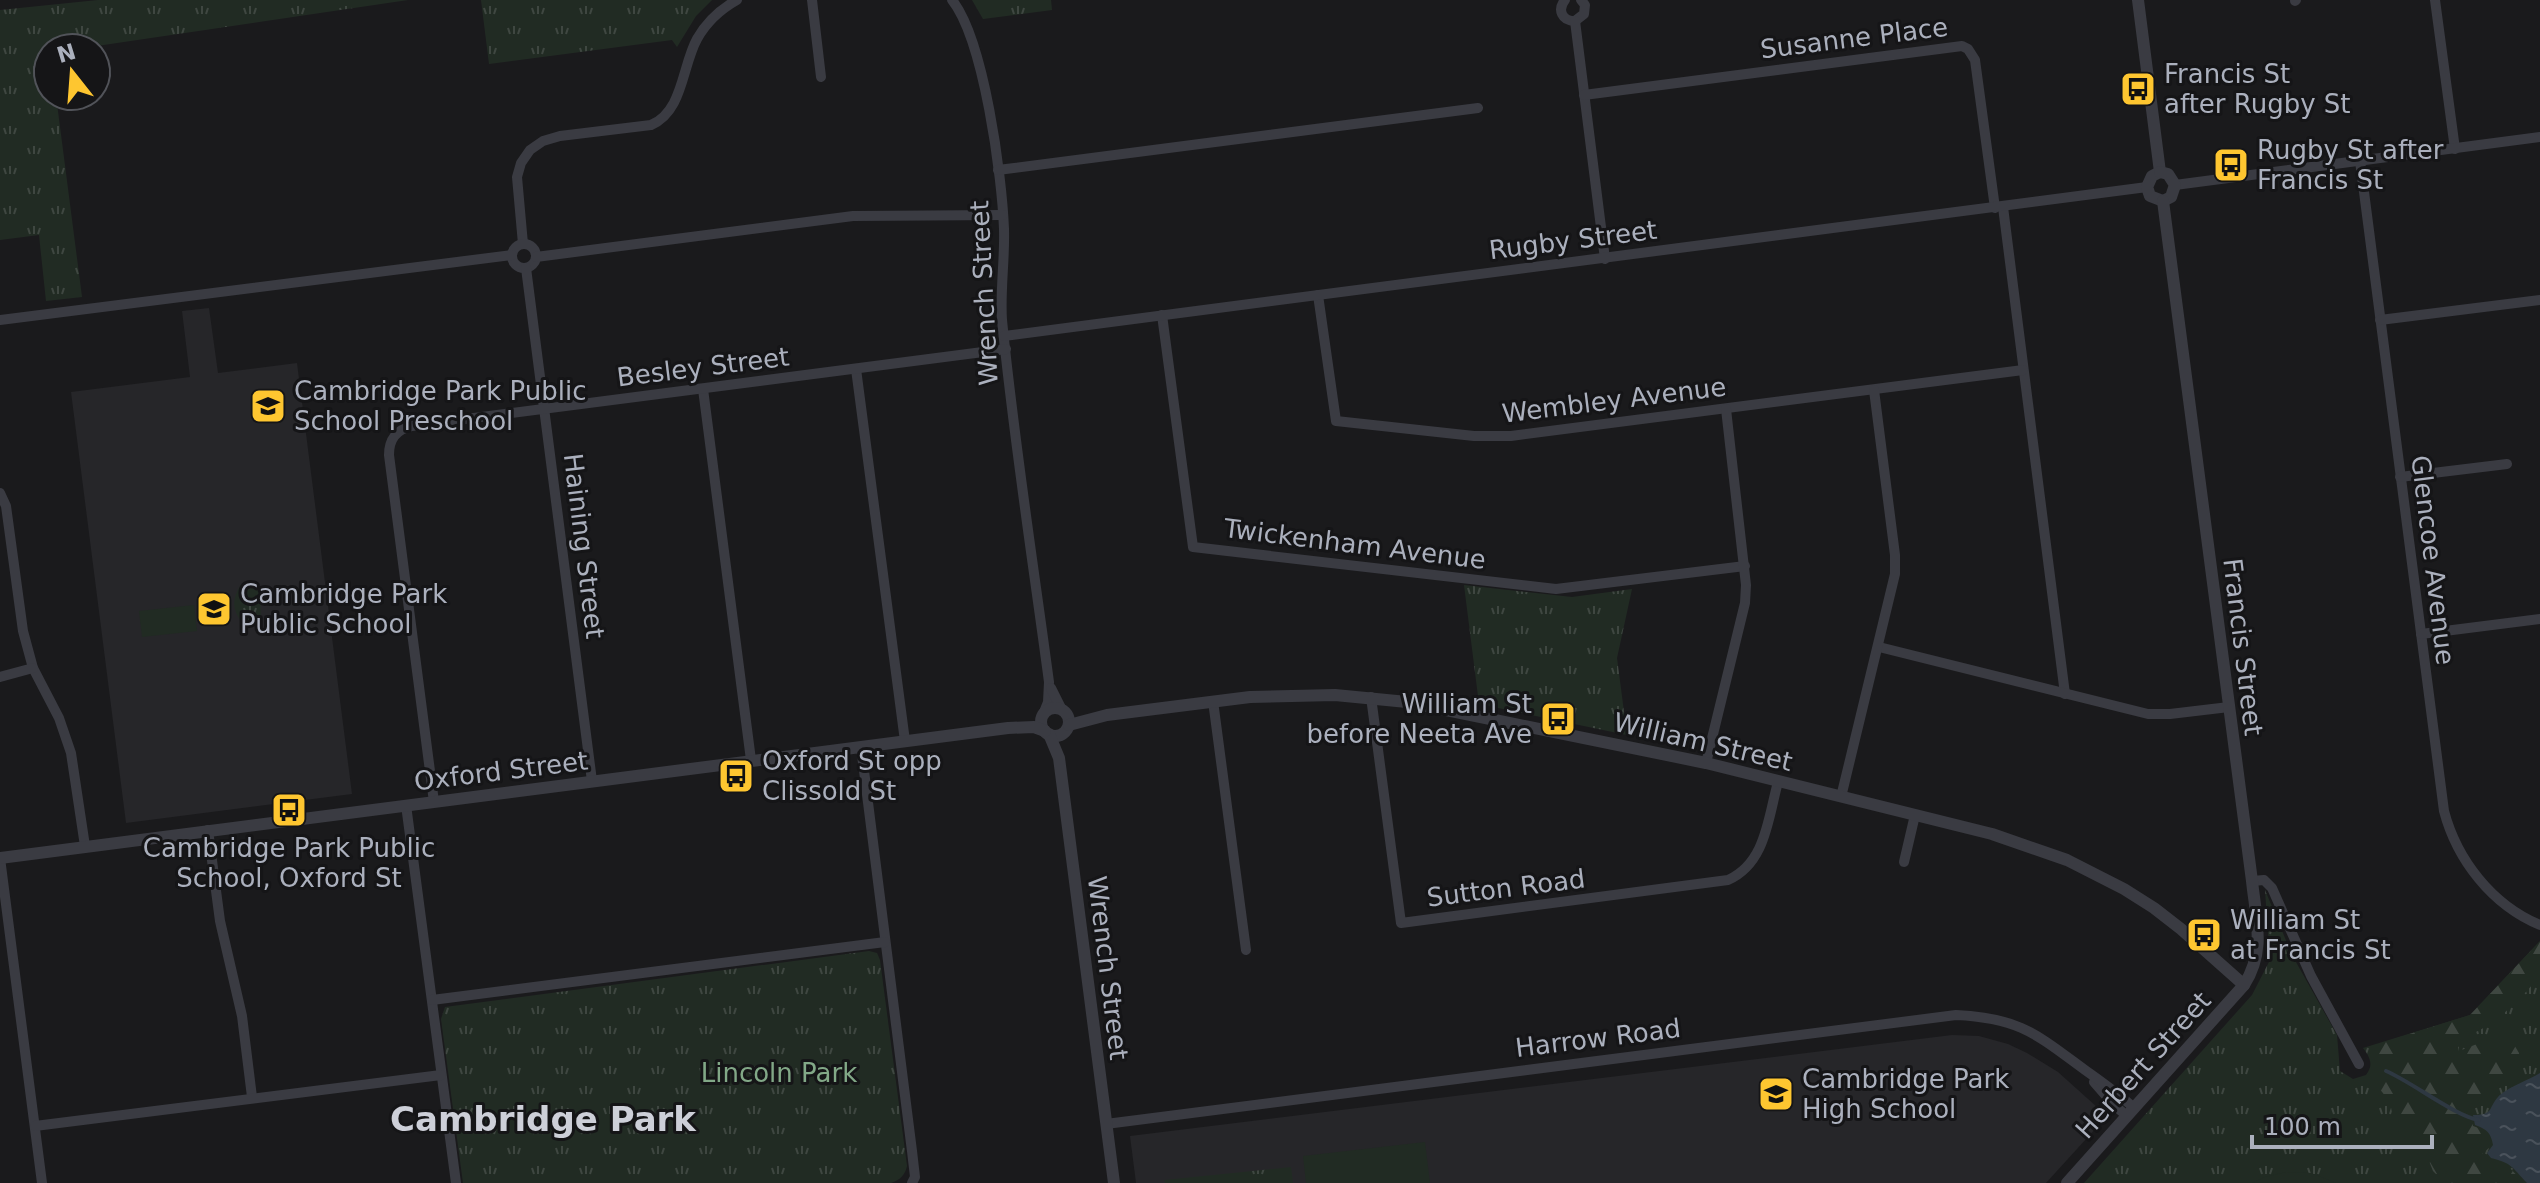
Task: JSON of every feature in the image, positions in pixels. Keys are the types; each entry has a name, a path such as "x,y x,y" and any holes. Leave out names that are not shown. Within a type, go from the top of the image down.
{"street":[{"path":"523,244 517,177 521,163 530,150 552,137 651,125 660,120 672,108 698,38 718,14 737,0"},
{"path":"812,0 821,77"},
{"path":"1565,0 1561,7 1562,15 1567,20 1575,21 1584,14 1585,5 1581,0"},
{"path":"2138,0 2160,172"},
{"path":"2435,0 2455,149"},
{"name":"Wrench Street","path":"953,1 966,25 983,84 998,170 1003,215 1004,336 1049,682 1048,702 1055,722 1114,1183"},
{"path":"1575,21 1605,259"},
{"name":"Susanne Place","path":"1584,95 1962,46 1975,60 1999,208"},
{"path":"998,170 1478,108"},
{"path":"2175,185 2540,137"},
{"name":"Glencoe Avenue","path":"2360,161 2442,796 2453,836 2466,862 2493,894 2540,925"},
{"path":"2160,172 2168,174 2175,185 2174,193 2163,201 2150,196 2147,187 2149,179 2160,172"},
{"name":"Rugby Street","path":"1004,336 2147,187"},
{"name":"Francis Street","path":"2163,201 2252,881"},
{"path":"1999,208 2065,694"},
{"path":"536,257 853,216 1003,215"},
{"path":"523,244 533,248 536,257 533,264 526,268 516,265 512,255 523,244"},
{"path":"0,320 512,255"},
{"name":"Haining Street","path":"526,268 592,781"},
{"name":"Wembley Avenue","path":"1318,295 1336,421 1474,436 1499,437 2023,370"},
{"path":"2380,320 2540,300"},
{"name":"Twickenham Avenue","path":"1162,315 1193,547 1556,589 1745,566"},
{"name":"Besley Street","path":"434,802 389,455 391,441 400,430 1006,349"},
{"path":"856,369 905,741"},
{"path":"703,389 751,760"},
{"path":"1841,797 1896,567 1874,390"},
{"path":"1706,763 1745,603 1745,566 1726,409"},
{"path":"2400,477 2507,464"},
{"path":"0,493 6,506 19,608 33,668 68,741 85,846"},
{"path":"2421,634 2540,619"},
{"path":"1879,647 2156,715 2229,707"},
{"path":"0,677 33,668"},
{"name":"William Street","path":"1055,722 1281,694 1371,697 1706,763 2021,843 2091,871 2154,908 2244,985"},
{"name":"Sutton Road","path":"1371,697 1401,923 1728,880 1742,873 1757,856 1778,782"},
{"path":"1213,701 1246,950"},
{"name":"Oxford Street","path":"0,858 1055,722"},
{"path":"861,747 915,1172 912,1183"},
{"path":"406,805 456,1183"},
{"path":"1904,862 1915,815"},
{"path":"208,830 220,921 242,1016 252,1097"},
{"path":"0,858 42,1183"},
{"path":"2252,881 2264,880 2272,888 2311,976 2359,1064"},
{"name":"Herbert Street","path":"2067,1183 2244,985 2255,967 2258,947 2252,881"},
{"path":"432,1000 885,942"},
{"name":"Harrow Road","path":"1106,1124 1956,1015 1990,1018 2023,1028 2052,1043 2082,1068 2112,1103 2131,1112"},
{"path":"35,1126 441,1075"}],"shaded area":[{"name":"Cambridge Park Public School","path":"209,308 218,373 297,363 352,794 126,823 71,392 190,377 182,311"},
{"name":"Cambridge Park High School","path":"1952,1035 1979,1036 2027,1053 2058,1072 2107,1116 2046,1183 1136,1183 1130,1136"}],"green space":[{"path":"98,0 408,0 112,44 112,32 32,32 32,112 58,112 82,297 46,301 39,235 0,240 0,10"},
{"path":"481,0 712,0 696,16 677,47 672,40 489,64"},
{"path":"972,0 1051,0 1052,10 983,19"},
{"path":"246,583 260,591 261,617 241,621 234,603 241,584"},
{"path":"1464,585 1572,597 1632,589 1617,658 1627,735 1479,704"},
{"path":"194,605 197,631 142,637 139,611"},
{"path":"2265,890 2292,955 2337,1035 2340,1071 2353,1079 2366,1075 2370,1068 2363,1048 2470,1015 2540,941 2540,1183 2084,1183 2252,995 2270,960"},
{"path":"2540,941 2540,976 2503,1014 2476,1032 2475,1040 2458,1047 2459,1051 2477,1044 2487,1050 2513,1043 2519,1053 2520,1063 2514,1070 2469,1106 2473,1126 2487,1131 2492,1145 2478,1158 2487,1168 2499,1162 2508,1166 2524,1183 2445,1183 2433,1171 2425,1151 2396,1134 2390,1102 2375,1083 2374,1060 2384,1042 2470,1015"},
{"name":"Lincoln Park","path":"869,951 877,953 880,960 907,1166 897,1180 891,1183 463,1183 441,1019 445,1007"},
{"path":"1425,1142 1430,1183 1306,1183 1303,1156"},
{"path":"1291,1167 1293,1183 1165,1183 1164,1180"},
{"path":"2286,1172 2311,1173 2336,1183 2252,1183"}],"water":[{"path":"2540,1073 2540,1183 2527,1183 2511,1166 2491,1158 2487,1153 2493,1145 2491,1137 2475,1125 2473,1115 2488,1112 2502,1094"}],"waterway":[{"path":"2386,1071 2458,1112 2479,1120"}],"place":[{"name":"Francis St after Rugby St","path":"2138,89"},
{"name":"Rugby St after Francis St","path":"2231,165"},
{"name":"Cambridge Park Public School Preschool","path":"268,406"},
{"name":"Cambridge Park Public School","path":"214,609"},
{"name":"William St before Neeta Ave","path":"1558,719"},
{"name":"Oxford St opp Clissold St","path":"736,776"},
{"name":"Cambridge Park Public School, Oxford St","path":"289,810"},
{"name":"William St at Francis St","path":"2204,935"},
{"name":"Cambridge Park High School","path":"1776,1094"}],"district":[{"name":"Cambridge Park","path":"543,1119"}]}
